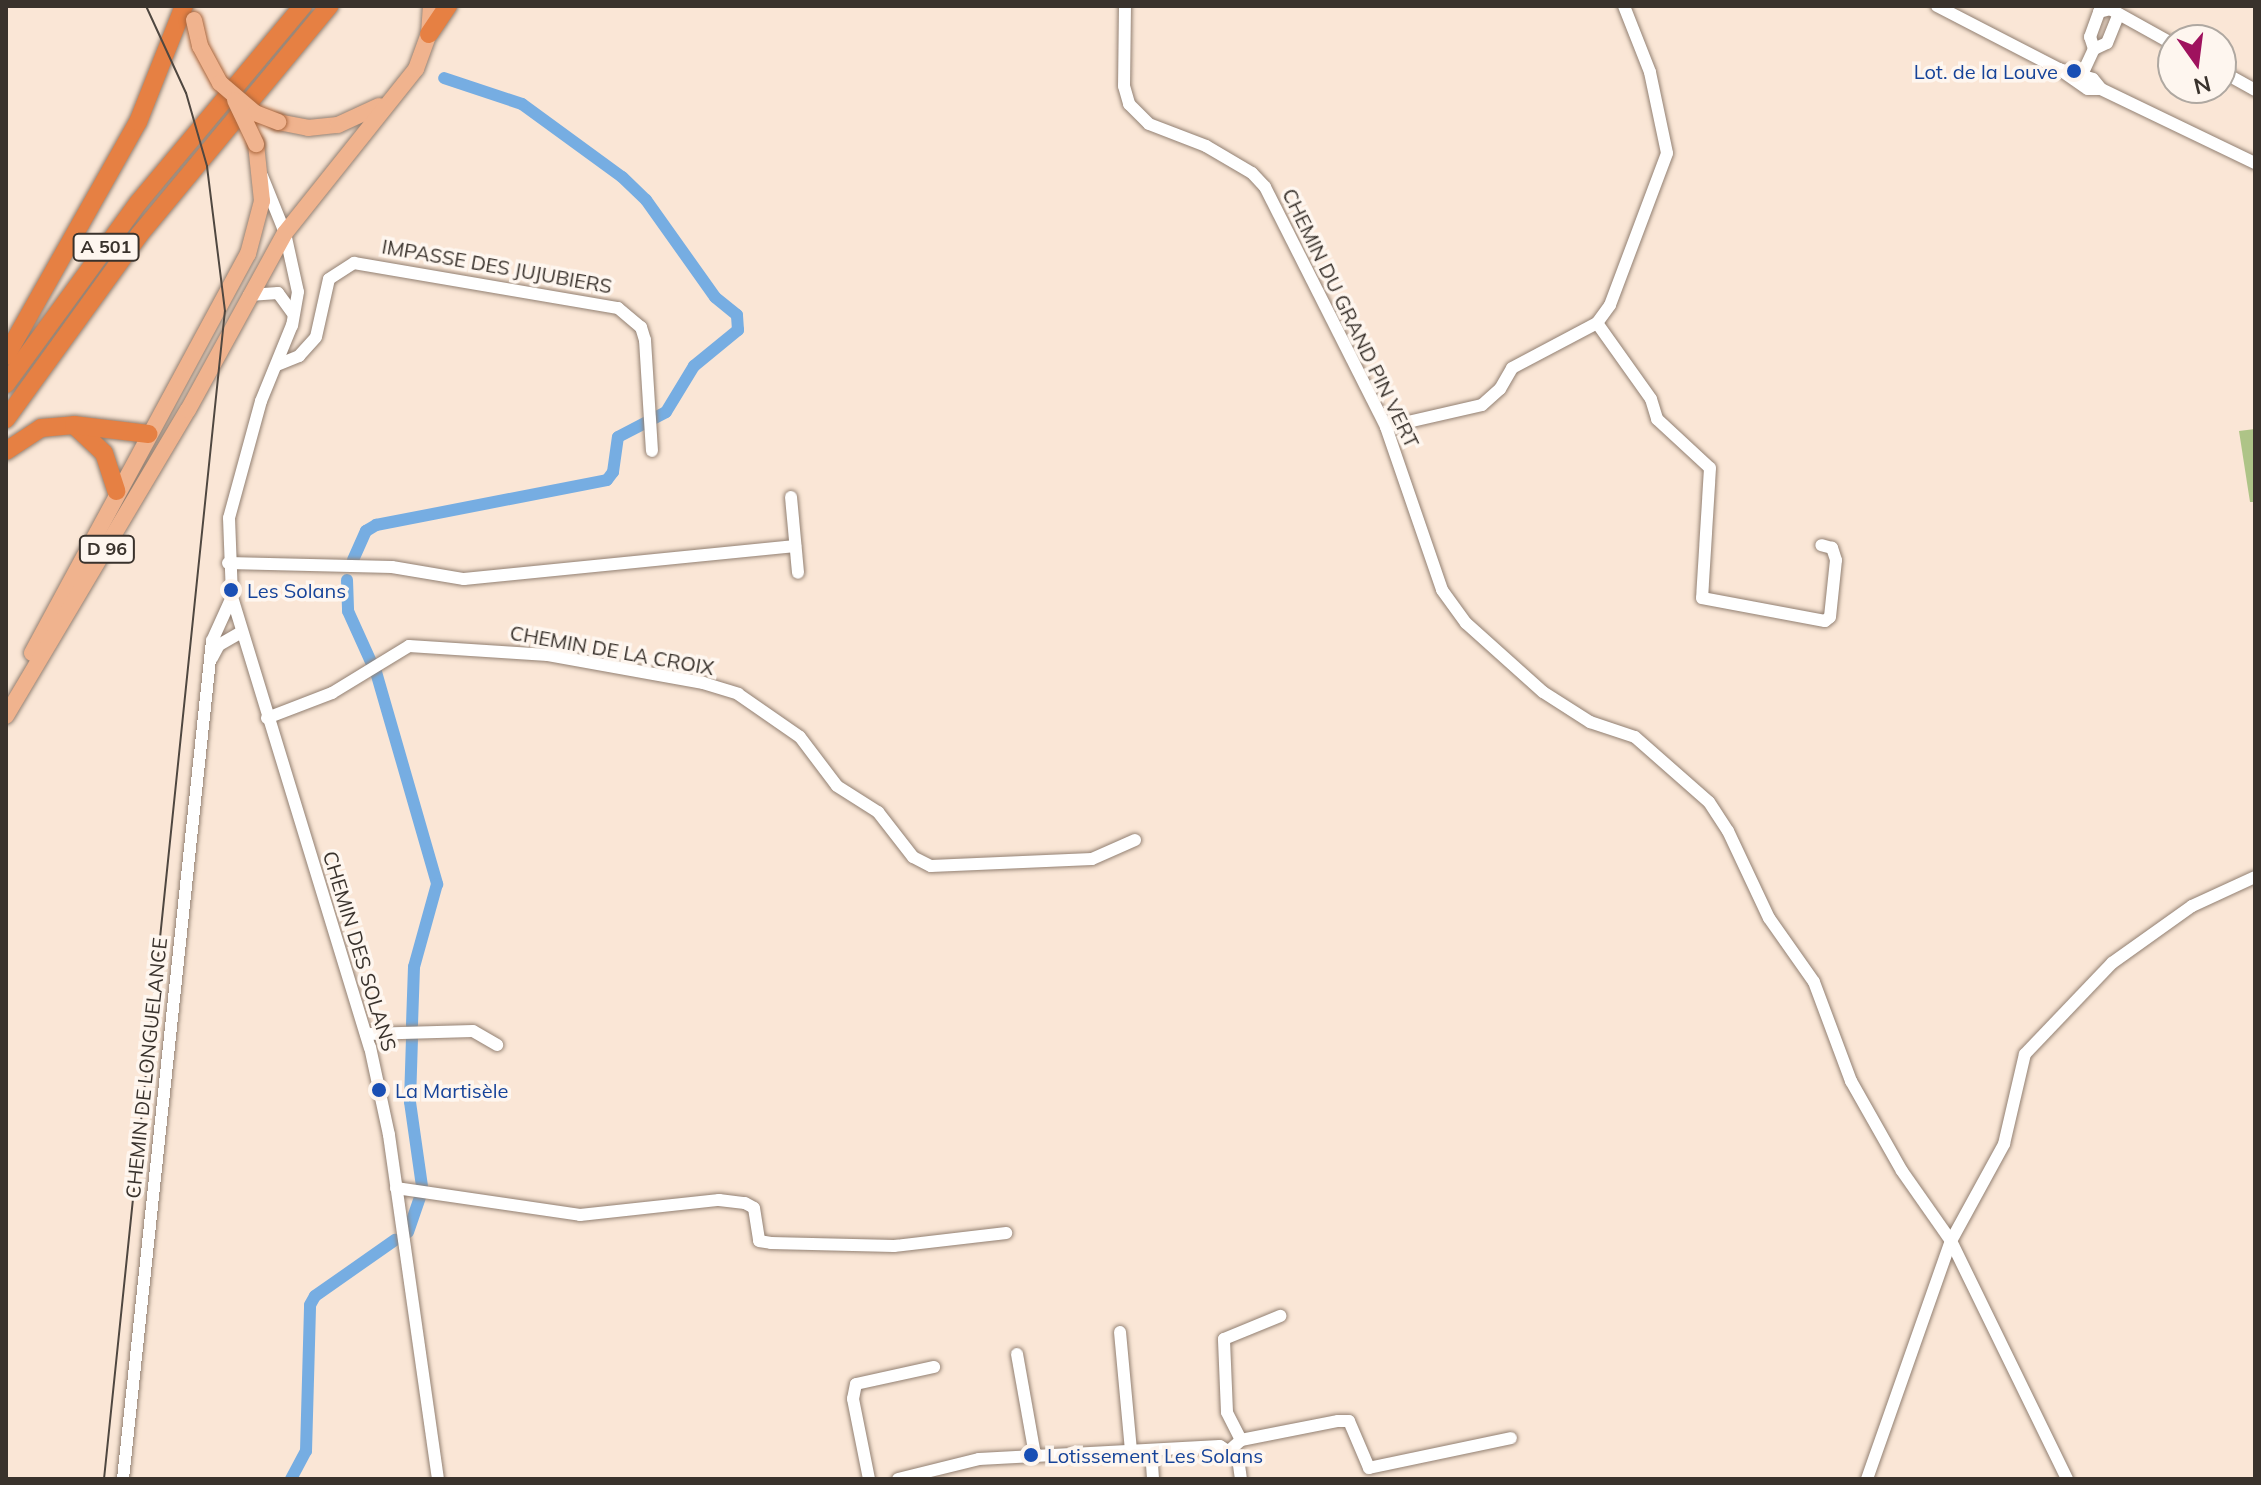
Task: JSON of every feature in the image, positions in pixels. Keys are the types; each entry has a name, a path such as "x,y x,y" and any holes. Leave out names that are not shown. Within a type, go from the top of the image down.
{"highway":[{"name":"A 501","path":"6,384 176,155 303,6"},
{"name":"A 501","path":"6,419 184,177 329,6"},
{"path":"429,34 448,6"},
{"path":"6,356 109,180 187,14"},
{"path":"74,425 104,453 116,491"},
{"path":"6,451 41,428 74,425 148,434"}],"main road":[{"path":"187,14 208,66 235,99 278,122 308,128 338,125 391,98 416,69 429,34 431,6"},
{"name":"D 96","path":"6,716 285,233 391,98"},
{"name":"D 96","path":"6,703 116,491 234,273 248,254 258,224 262,176 256,144 235,99"},
{"path":"148,434 163,430 205,372"}],"street":[{"name":"CHEMIN DU GRAND PIN VERT","path":"1125,6 1124,86 1129,104 1149,124 1206,146 1252,173 1265,187 1386,427 1420,539 1442,590 1466,623 1543,692 1590,722 1635,737 1709,802 1769,918 1814,982 1851,1081 1902,1171 1951,1241 2067,1479"},
{"path":"1386,427 1482,405 1500,389 1512,368 1597,323 1610,305 1667,153 1650,72 1624,6"},
{"path":"1937,6 2059,69 2255,163"},
{"path":"2080,79 2094,49 2107,43 2110,10"},
{"path":"2110,10 2157,35"},
{"path":"2094,49 2090,37 2110,10"},
{"path":"2237,80 2255,90"},
{"name":"CHEMIN DES SOLANS","path":"262,176 285,233 298,292 294,316 237,488 228,542 232,597 240,633 366,1034 396,1188 438,1479"},
{"name":"IMPASSE DES JUJUBIERS","path":"277,365 299,356 316,337 329,279 336,270 367,263 618,308 641,327 645,340 652,451"},
{"path":"244,303 278,293 294,316"},
{"path":"1597,323 1651,399 1657,419 1710,468 1702,598 1825,621 1830,617 1836,560 1832,548 1821,545"},
{"path":"791,497 798,573"},
{"path":"228,542 256,564"},
{"path":"228,563 392,567 464,579 795,546"},
{"name":"CHEMIN DE LONGUELANCE","path":"123,1479 215,628 232,597"},
{"path":"211,661 219,645 240,633"},
{"name":"CHEMIN DE LA CROIX","path":"267,718 332,693 409,646 548,655 703,683 738,694 800,737 837,786 878,812 913,857 931,866 1092,859 1135,840"},
{"path":"1867,1479 1951,1241 2004,1144 2025,1054 2112,963 2192,906 2255,877"},
{"path":"366,1034 473,1031 497,1045"},
{"path":"396,1188 580,1215 719,1200 745,1203 754,1208 759,1241 771,1243 894,1246 1006,1233"},
{"path":"1241,1440 1227,1412 1224,1339 1280,1316"},
{"path":"1120,1332 1131,1450"},
{"path":"1017,1354 1035,1455"},
{"path":"869,1479 853,1399 856,1384 934,1367"},
{"path":"1230,1450 1241,1440 1349,1421 1369,1468 1511,1438"},
{"path":"898,1479 979,1459 1220,1446 1238,1458 1241,1479"},
{"path":"1151,1450 1153,1479"}],"green space":[{"path":"2255,429 2255,502 2250,502 2239,431"}],"waterway":[{"path":"353,560 366,531 376,525 607,480 613,472 618,437 666,412 694,366 738,330 737,315 715,297 646,200 622,177 522,104 444,78"},
{"path":"347,580 348,611 371,662"},
{"path":"376,672 437,884 414,967 412,1025"},
{"path":"412,1038 410,1102 422,1186"},
{"path":"408,1232 420,1198"},
{"path":"291,1479 306,1451 310,1305 315,1296 395,1240"}],"tram line":[{"path":"104,1479 225,311 207,166 186,93 146,6"}],"place":[{"name":"Lot. de la Louve","path":"2074,71"},
{"name":"Les Solans","path":"231,590"},
{"name":"La Martisèle","path":"379,1090"},
{"name":"Lotissement Les Solans","path":"1031,1455"}]}
